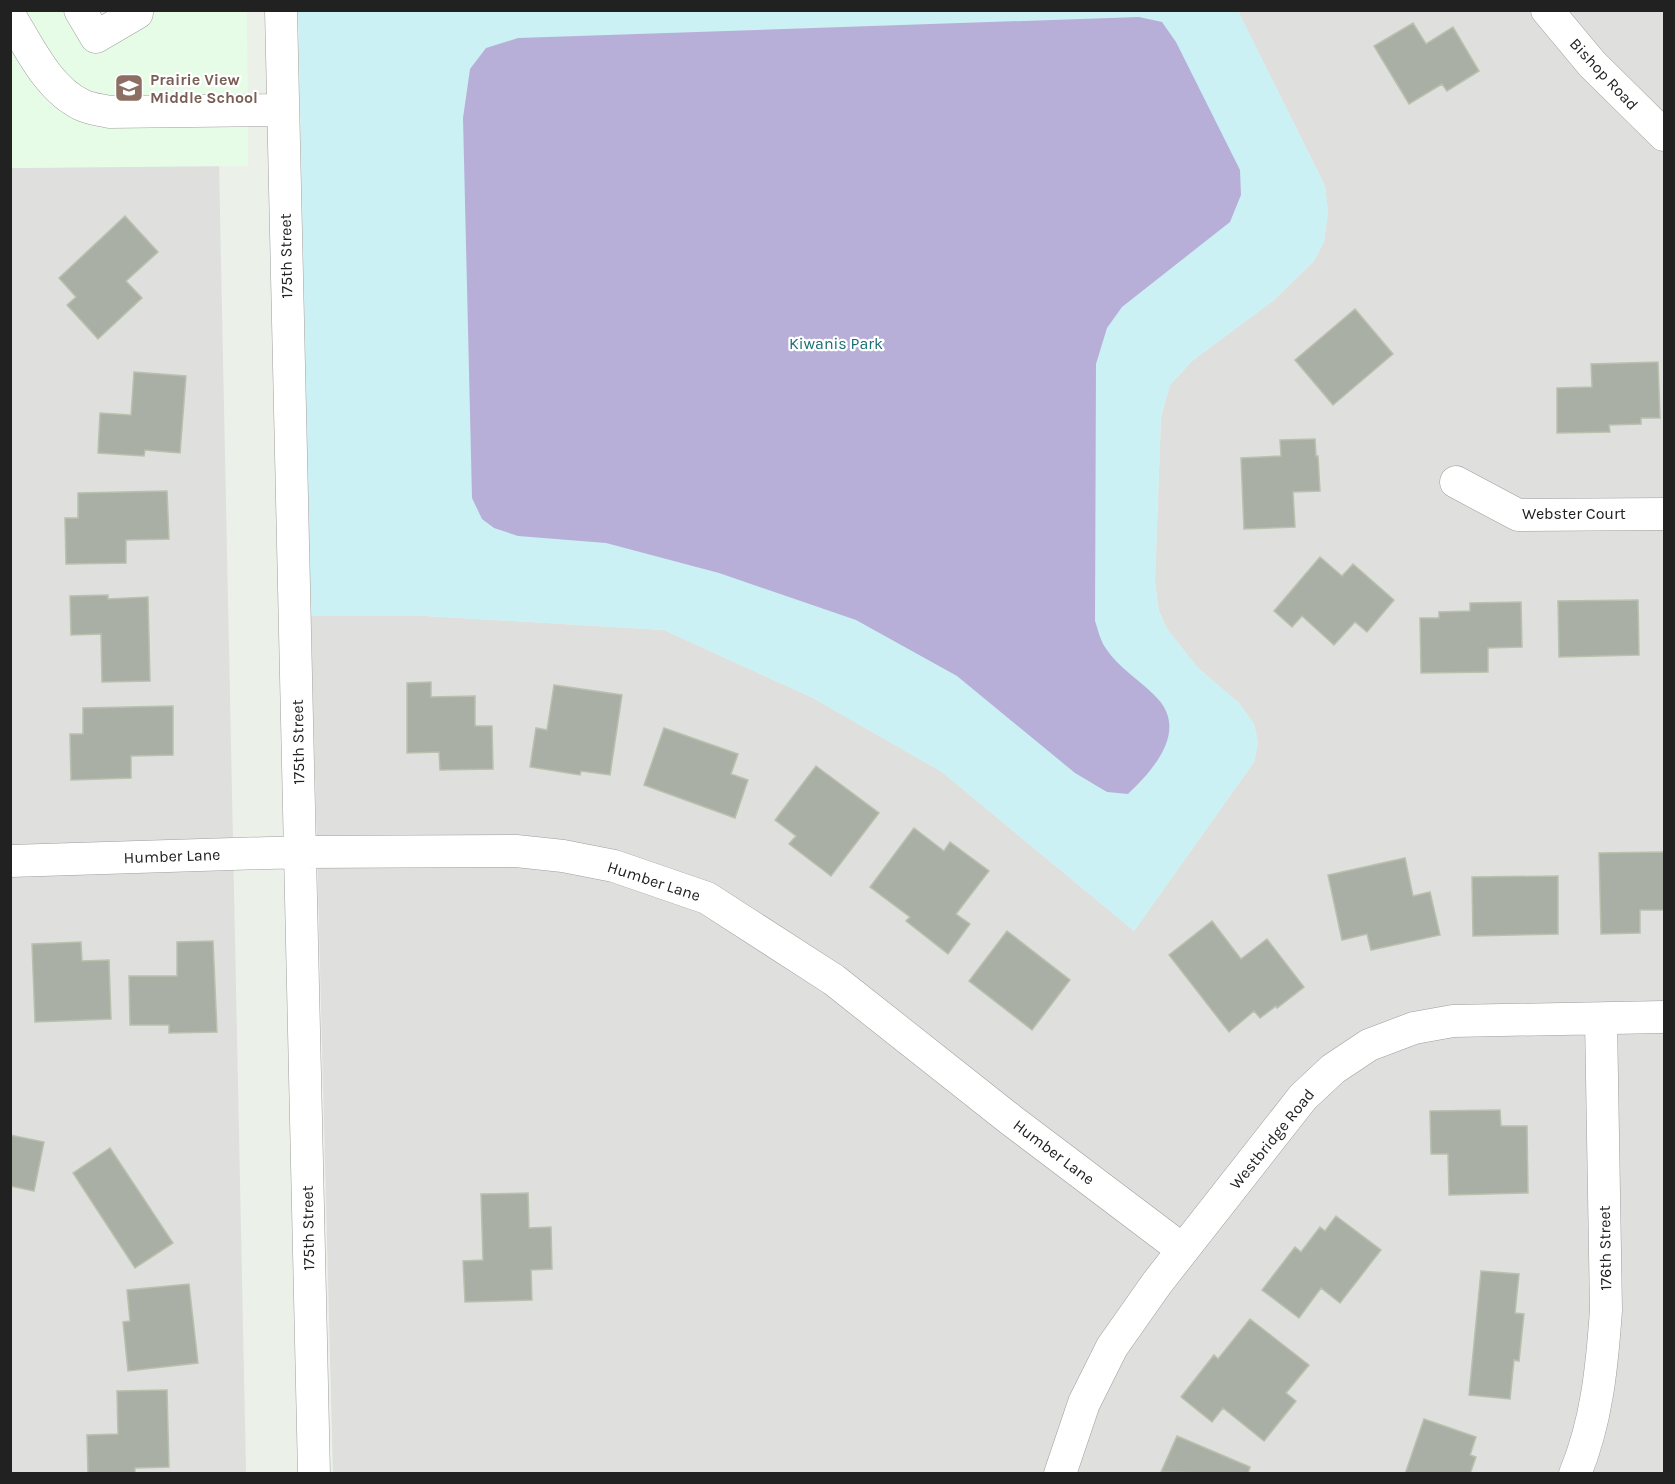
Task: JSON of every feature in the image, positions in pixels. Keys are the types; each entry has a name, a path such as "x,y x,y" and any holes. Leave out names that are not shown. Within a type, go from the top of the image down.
{"street":[{"path":"80,10 96,37 137,13 137,10"},
{"name":"175th Street","path":"281,10 314,1473"},
{"name":"Bishop Road","path":"1547,10 1592,64 1665,135"},
{"path":"10,16 44,70 64,94 83,106 109,112 283,110"},
{"name":"Webster Court","path":"1456,482 1518,515 1665,513"},
{"name":"Humber Lane","path":"10,861 300,852 516,851 614,866 707,898 834,980 1011,1120 1183,1250"},
{"name":"Westbridge Road","path":"1060,1473 1084,1402 1112,1347 1157,1283 1303,1097 1333,1069 1369,1045 1414,1028 1453,1021 1665,1017"},
{"name":"176th Street","path":"1575,1473 1593,1417 1603,1354 1606,1310 1601,1019"}],"shaded area":[{"name":"Prairie View Middle School","path":"10,11 247,11 248,166 11,168"},
{"path":"1238,11 1664,11 1664,1473 333,1473 311,616 425,616 664,630 813,698 942,772 1134,931 1254,762 1258,742 1254,724 1239,703 1198,668 1167,629 1159,611 1155,582 1161,417 1170,385 1192,361 1274,300 1314,261 1324,242 1328,212 1325,186"},
{"name":"Kiwanis Park","path":"1139,17 1162,22 1176,42 1240,170 1241,195 1230,222 1122,307 1107,328 1096,364 1095,621 1110,655 1158,699 1166,712 1169,725 1168,737 1156,763 1128,794 1107,792 1075,773 957,676 856,620 719,573 606,543 518,536 494,528 482,519 472,498 463,118 470,69 486,48 518,38"},
{"path":"219,165 246,1473 11,1473 10,168"}],"green space":[{"name":"Kiwanis Park","path":"298,11 1238,11 1325,186 1328,212 1324,242 1314,261 1274,300 1192,361 1170,385 1161,416 1155,582 1159,612 1167,629 1198,668 1239,703 1254,724 1258,742 1254,762 1134,931 942,772 813,698 664,630 425,616 311,616"}],"building":[{"path":"1413,23 1426,44 1453,27 1479,71 1447,91 1442,84 1409,104 1374,46"},
{"path":"125,216 158,252 126,281 142,298 98,339 67,305 76,297 59,278"},
{"path":"1355,309 1393,354 1333,405 1295,360"},
{"path":"1658,362 1660,418 1641,418 1641,424 1609,425 1610,432 1557,433 1557,388 1592,387 1591,364"},
{"path":"134,372 186,376 180,453 145,450 144,456 98,453 100,413 131,415"},
{"path":"1315,439 1320,491 1293,492 1295,527 1244,529 1241,458 1281,456 1280,440"},
{"path":"167,491 169,539 126,540 126,563 66,564 65,518 78,518 78,493"},
{"path":"1320,557 1342,576 1353,564 1394,600 1367,632 1355,622 1334,645 1302,616 1292,627 1274,611"},
{"path":"108,595 108,599 148,597 150,681 102,682 101,634 71,635 70,596"},
{"path":"1638,600 1639,655 1559,657 1558,601"},
{"path":"1521,602 1522,647 1488,648 1488,672 1421,673 1420,618 1439,618 1439,612 1470,611 1470,603"},
{"path":"431,682 431,697 475,696 475,726 492,726 493,769 440,770 439,752 407,753 407,683"},
{"path":"554,685 622,695 610,775 581,771 580,775 530,767 536,728 547,730"},
{"path":"173,706 173,755 131,756 131,778 71,780 70,734 83,734 83,708"},
{"path":"664,728 738,754 731,774 748,780 735,818 644,785"},
{"path":"816,766 879,813 831,876 789,844 796,836 775,820"},
{"path":"914,828 944,851 950,842 989,871 956,914 970,924 948,954 906,921 910,917 870,887"},
{"path":"1664,852 1664,910 1640,910 1640,933 1601,934 1599,853"},
{"path":"1405,858 1413,896 1430,892 1440,935 1371,950 1367,934 1342,940 1328,875"},
{"path":"1558,876 1558,934 1473,936 1472,877"},
{"path":"1212,921 1241,959 1267,939 1304,987 1260,1018 1254,1011 1229,1032 1169,955"},
{"path":"1007,931 1070,980 1032,1030 969,981"},
{"path":"213,941 217,1032 169,1033 169,1025 130,1025 129,976 177,976 177,942"},
{"path":"81,942 82,961 109,960 111,1019 35,1022 32,944"},
{"path":"1500,1110 1501,1126 1527,1126 1528,1193 1449,1195 1448,1154 1431,1154 1430,1111"},
{"path":"10,1135 44,1142 34,1191 10,1186"},
{"path":"110,1148 173,1243 135,1268 73,1173"},
{"path":"528,1193 529,1228 551,1227 552,1269 531,1270 532,1300 465,1302 463,1261 483,1260 481,1194"},
{"path":"1336,1216 1381,1250 1340,1303 1321,1288 1299,1318 1262,1290 1295,1247 1301,1252 1320,1227 1325,1231"},
{"path":"1481,1271 1519,1274 1515,1313 1524,1314 1519,1361 1514,1360 1510,1399 1469,1395"},
{"path":"189,1284 198,1363 128,1371 123,1322 130,1321 127,1290"},
{"path":"1250,1319 1309,1365 1286,1393 1296,1401 1264,1441 1223,1408 1212,1422 1181,1397 1214,1355 1218,1359"},
{"path":"167,1390 169,1467 135,1468 135,1474 88,1474 87,1435 118,1434 117,1391"},
{"path":"1424,1419 1476,1437 1470,1455 1476,1457 1470,1474 1405,1474"},
{"path":"1177,1436 1250,1467 1248,1474 1161,1472"}],"place":[{"name":"Prairie View Middle School","path":"129,88"}]}
